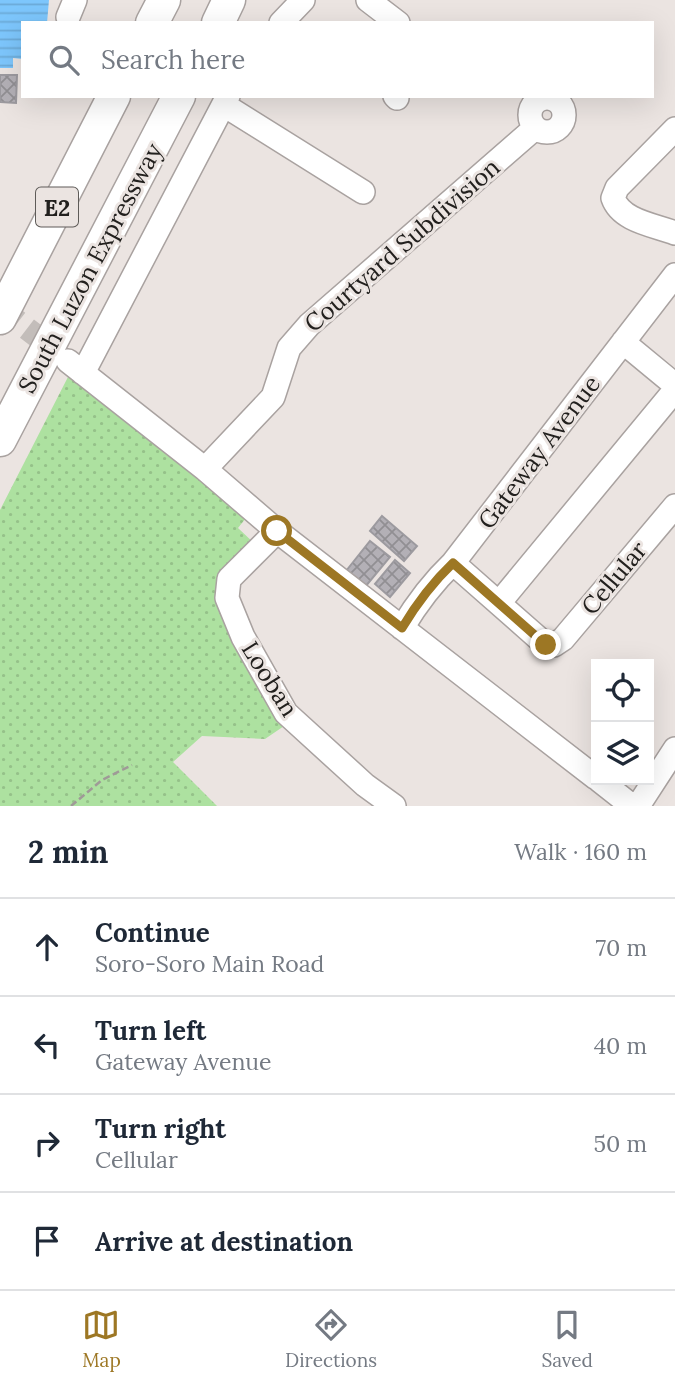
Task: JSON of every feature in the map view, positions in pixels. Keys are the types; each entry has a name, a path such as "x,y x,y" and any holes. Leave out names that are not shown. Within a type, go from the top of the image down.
{"highway":[{"path":"153,21 164,0"},
{"path":"219,21 229,0"},
{"name":"E2","path":"0,318 113,98"},
{"name":"South Luzon Expressway","path":"0,440 178,98"}],"street":[{"path":"285,21 303,0"},
{"path":"368,0 395,21"},
{"path":"363,192 226,101 174,198 75,367 205,469 277,531 591,774"},
{"name":"Courtyard Subdivision","path":"205,469 273,397 289,348 309,325 535,128"},
{"path":"675,129 617,188 613,198 616,208 625,215 675,233"},
{"name":"Gateway Avenue","path":"402,628 434,581 453,563 623,342 672,283"},
{"path":"499,603 675,388 623,342"},
{"name":"Cellular","path":"453,563 546,645 554,645 563,639 675,506"},
{"name":"Looban","path":"277,531 229,579 227,598 243,637 286,713 365,785 394,806"},
{"path":"638,806 675,748"},
{"path":"605,785 632,806"}],"path":[{"path":"71,806 102,780 132,765"}],"green space":[{"path":"69,375 250,513 238,528 257,546 226,580 287,724 265,739 202,736 173,762 217,806 0,806 0,510"}],"water":[{"path":"0,0 49,0 47,21 21,21 21,59 13,58 13,68 0,68"}],"building":[{"path":"0,75 17,75 16,103 0,102"},
{"path":"382,516 417,546 404,561 370,531"},
{"path":"370,541 390,557 365,587 346,571"},
{"path":"395,560 410,573 390,597 375,584"}],"tunnel":[{"path":"0,308 60,354"}],"route":[{"path":"277,531 402,628 434,581 453,563 546,645"}]}
